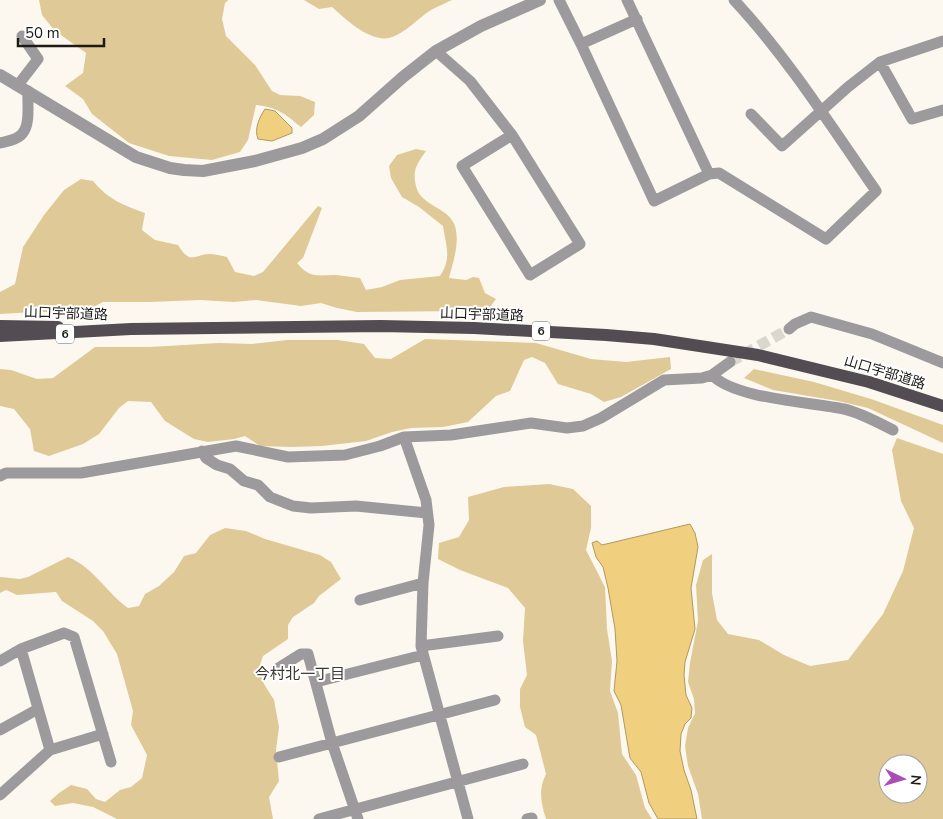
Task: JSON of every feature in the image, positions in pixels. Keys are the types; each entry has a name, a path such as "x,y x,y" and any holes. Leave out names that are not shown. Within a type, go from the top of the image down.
{"main road":[{"name":"山口宇部道路","path":"0,326 131,330"},
{"name":"山口宇部道路","path":"0,336 131,330 381,326 560,332 654,339 706,346 796,364 869,382 943,406"}],"street":[{"path":"0,75 136,157 170,168 202,171 255,161 302,148 323,139 359,116 403,76 436,50 481,26 540,0"},
{"path":"559,0 654,201 709,174 719,173 826,238 876,191 781,57 734,0"},
{"path":"627,0 709,174"},
{"path":"581,44 637,19"},
{"path":"0,143 22,134 26,126 23,88 38,59 22,36"},
{"path":"751,114 782,146 880,62 943,41"},
{"path":"436,50 470,81 512,134 580,244 530,276 462,166 512,134"},
{"path":"880,62 912,119 943,110"},
{"path":"789,329 795,324 811,317 872,334 943,363"},
{"path":"0,476 6,473 81,473 236,446 288,457 345,455 380,446 404,437 451,435 531,423 567,428 583,426 601,418 664,380 702,378 712,375 730,362"},
{"path":"712,375 728,387 782,400 857,412 893,430"},
{"path":"404,437 426,500 429,526 423,583 422,651 468,819"},
{"path":"202,451 206,458 217,465 230,469 244,481 258,485 270,497 293,506 311,508 356,506 427,513"},
{"path":"360,600 423,583"},
{"path":"0,646 3,659 21,649 64,634 74,637 111,762"},
{"path":"316,682 422,651 498,636"},
{"path":"21,649 50,750"},
{"path":"277,669 301,654 308,654 332,743 356,814"},
{"path":"279,757 495,700"},
{"path":"0,730 38,709"},
{"path":"0,795 50,750 103,734"},
{"path":"319,819 356,814 458,781 523,764"}],"shaded area":[{"path":"39,0 228,0 225,3 222,19 226,36 255,65 272,91 280,95 300,96 315,102 314,115 301,127 290,118 270,107 256,105 248,140 240,152 212,160 169,156 129,143 92,114 83,99 65,86 83,73 86,53 54,30 42,15"},
{"path":"304,0 452,0 431,10 395,36 382,38 366,33 332,7 319,9"},
{"path":"265,109 275,111 292,128 292,133 272,141 258,139 258,124"},
{"path":"416,149 426,151 415,171 416,186 419,193 447,215 455,226 457,239 449,278 466,280 473,277 479,278 485,293 496,299 490,307 469,311 357,312 321,303 301,306 256,300 234,302 200,300 103,302 84,312 0,314 0,292 15,284 23,247 44,215 64,190 81,179 93,181 105,193 117,201 145,213 142,230 155,240 178,245 189,257 210,254 227,257 235,272 254,276 263,272 318,206 322,208 303,258 297,263 306,272 315,275 360,278 366,290 382,287 400,280 440,276 444,270 447,258 443,226 419,207 402,197 391,178 389,166 397,155"},
{"path":"425,339 536,343 591,359 626,362 670,357 671,369 621,397 604,402 591,394 558,384 545,363 532,357 524,360 510,391 496,396 468,422 443,427 411,428 366,441 322,446 260,446 245,436 208,442 194,439 165,421 151,402 128,401 119,408 99,434 83,444 49,456 34,451 30,429 14,409 0,406 0,369 11,370 37,379 53,378 95,347 149,347 219,343 252,344 287,340 338,340 364,344 375,358 391,359"},
{"path":"754,369 814,382 871,399 943,425 943,443 868,408 773,390 744,378"},
{"path":"897,438 943,454 943,819 702,819 698,794 688,766 685,746 688,728 695,713 694,699 688,682 698,621 696,585 703,560 712,554 712,593 717,620 728,634 759,640 784,655 810,666 848,660 883,614 903,571 914,528 901,501 892,450"},
{"path":"549,484 573,489 591,506 591,528 586,550 605,587 607,629 612,661 610,691 618,713 622,754 636,775 645,808 652,819 546,819 541,796 543,780 546,774 536,735 525,727 520,707 520,689 527,675 523,641 525,608 508,588 460,570 438,559 439,543 459,537 469,520 468,497 504,487"},
{"path":"690,524 695,533 698,547 691,588 695,629 685,662 684,675 686,695 692,708 691,718 685,724 681,734 680,751 697,819 658,819 649,803 641,772 630,758 621,705 614,691 617,661 615,629 608,588 603,567 596,557 592,543 597,541 602,545"},
{"path":"225,528 246,531 265,539 320,555 331,562 341,579 319,596 314,603 293,617 288,625 288,639 263,656 259,668 264,684 274,700 279,727 276,750 279,781 269,797 273,819 117,819 93,807 73,803 55,806 50,801 71,785 87,789 96,799 105,802 120,790 131,787 142,778 147,755 131,725 133,711 117,654 103,631 93,621 62,601 56,592 17,595 6,590 0,593 0,577 20,579 28,577 68,557 85,567 128,608 139,606 145,594 159,586 174,572 184,556 196,553 210,535"}],"tunnel":[{"path":"730,362 789,329"}],"district":[{"name":"今村北一丁目","path":"300,674"}]}
